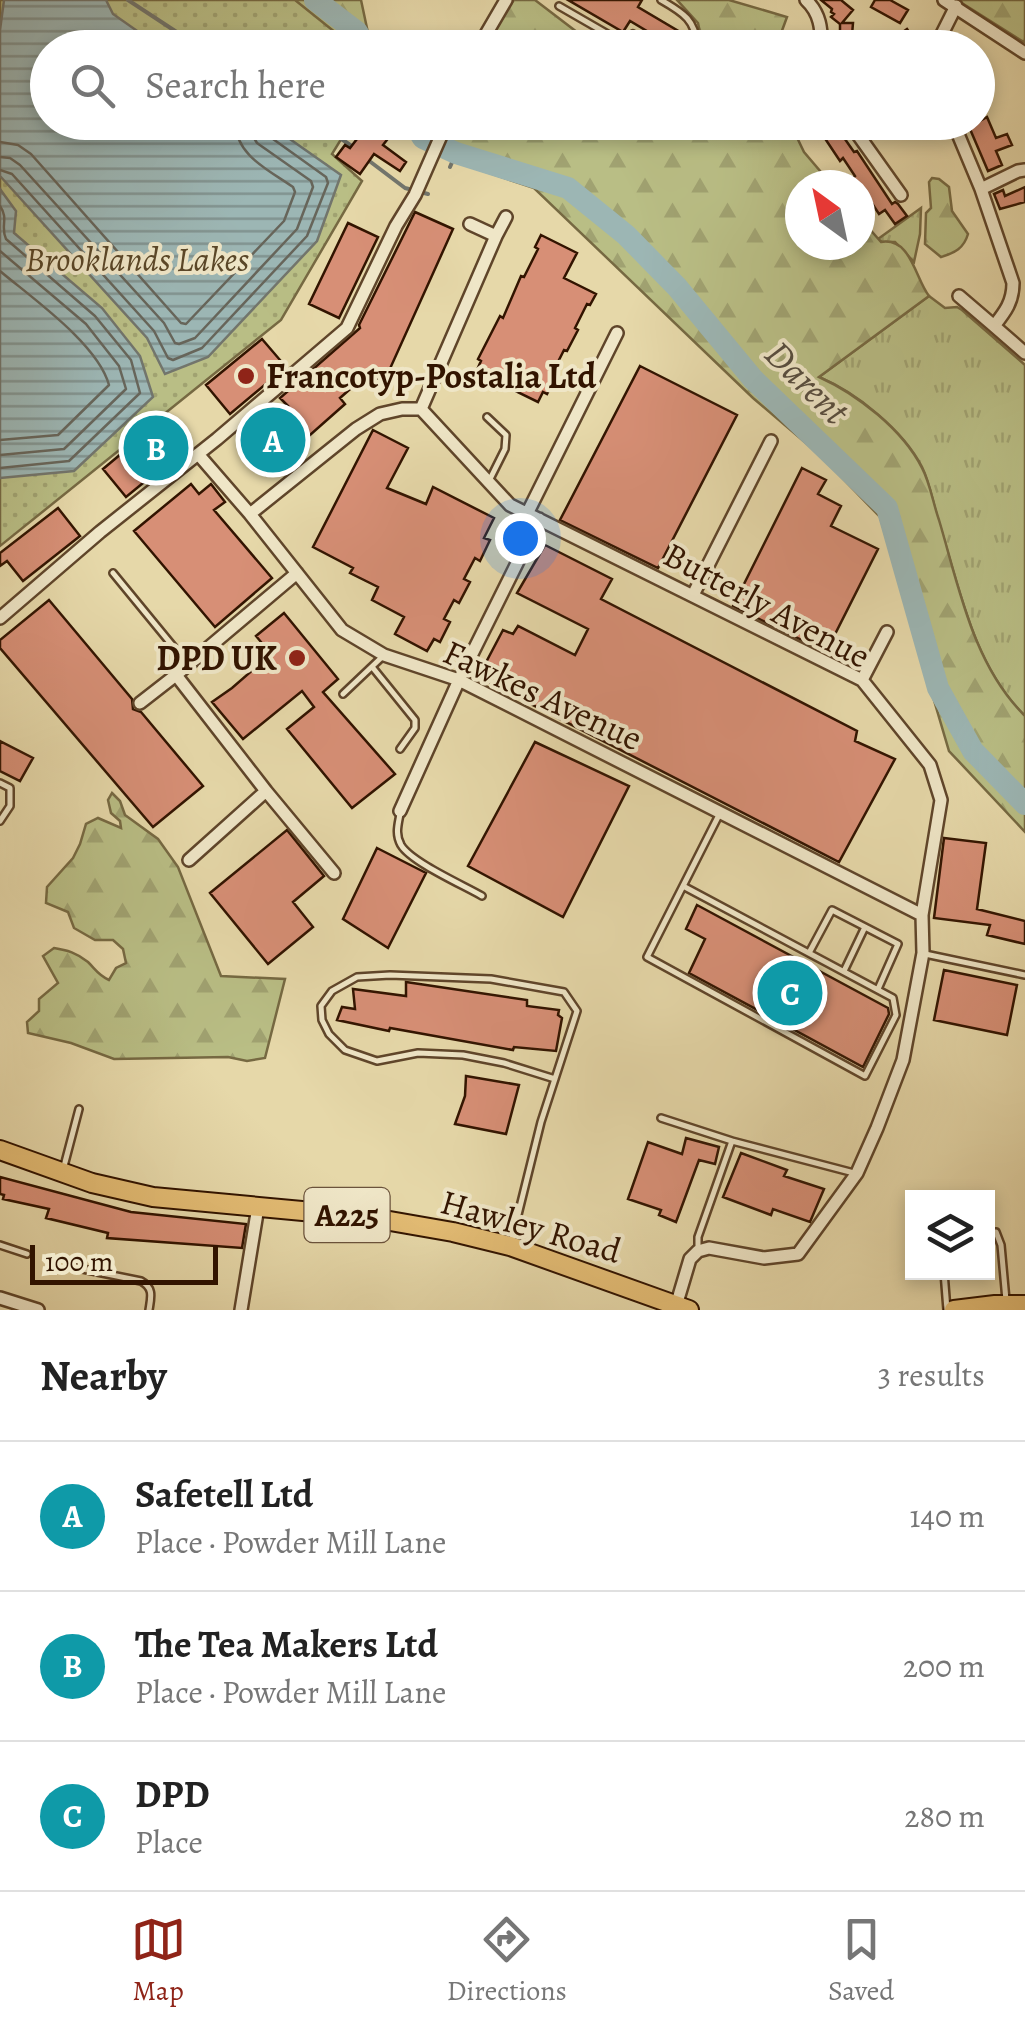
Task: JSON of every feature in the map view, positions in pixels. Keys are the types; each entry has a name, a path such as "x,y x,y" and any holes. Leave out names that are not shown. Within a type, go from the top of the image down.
{"main road":[{"name":"Hawley Road","path":"0,1150 92,1183 153,1197 367,1217 453,1232 510,1246 682,1308"},
{"path":"951,1310 1016,1305"}],"street":[{"path":"488,30 506,0"},
{"path":"806,0 812,5 820,30"},
{"path":"941,30 950,3 990,30"},
{"path":"995,33 1025,53"},
{"path":"0,618 347,328 439,140"},
{"path":"862,140 901,195"},
{"path":"960,140 1018,283 1009,306 994,326"},
{"path":"980,189 1025,170"},
{"path":"250,514 380,414 421,409 506,217"},
{"path":"470,224 496,236"},
{"path":"959,296 1025,353"},
{"path":"400,811 617,333"},
{"name":"Butterly Avenue","path":"421,409 510,505 862,680 930,766 941,800 922,915 922,953 903,1060 857,1174 798,1254 764,1258 709,1248 698,1252"},
{"path":"693,596 771,442"},
{"name":"Fawkes Avenue","path":"198,454 342,630 384,655 459,680 922,915"},
{"path":"140,703 298,573"},
{"path":"862,680 887,632"},
{"path":"176,675 334,873"},
{"path":"188,860 266,791"},
{"path":"241,1310 258,1207"},
{"path":"682,1308 690,1259 698,1252"},
{"path":"0,1298 38,1310"}],"lane":[{"path":"661,0 677,10 695,30"},
{"path":"559,6 601,30"},
{"path":"488,417 506,435 505,449 489,482"},
{"path":"113,574 188,664"},
{"path":"343,694 384,655"},
{"path":"374,668 415,720 415,728 400,749"},
{"path":"0,783 10,788 10,806 0,821"},
{"path":"400,811 396,832 402,847 482,896"},
{"path":"683,886 893,998 896,1014 866,1076 646,957 721,813"},
{"path":"809,954 832,910 898,944 878,989"},
{"path":"844,971 865,927"},
{"path":"922,953 1025,975"},
{"path":"510,1246 541,1122 555,1079 577,1010 564,992 491,979 390,975 356,977 332,991 321,1006 322,1020 344,1050 377,1061 418,1054 463,1054 555,1079"},
{"path":"62,1173 79,1109"},
{"path":"661,1118 857,1174"},
{"path":"698,1252 698,1238 732,1141"},
{"path":"995,1232 1016,1305"},
{"path":"0,1245 27,1254"},
{"path":"68,1266 141,1281 151,1292 149,1310"},
{"path":"945,1280 951,1310"}],"green space":[{"name":"Brooklands Lakes","path":"0,0 295,0 332,30 30,30 30,140 341,140 332,154 362,181 281,320 0,546"},
{"path":"119,0 361,0 367,30 165,30"},
{"path":"514,0 535,0 574,30 494,30"},
{"path":"677,0 729,0 787,17 782,30 700,30"},
{"path":"957,0 1025,0 1025,42 1022,41"},
{"path":"448,140 798,140 819,170 785,170 785,260 875,260 875,235 881,242 891,242 906,252 929,296 819,377 878,415 903,440 925,474 980,649 1007,696 1025,716 1025,832 949,751 880,517 820,455 753,398 534,188 462,164"},
{"path":"932,178 949,187 952,211 968,234 958,249 941,257 925,244"},
{"path":"921,208 914,262 895,242 878,239"},
{"path":"929,296 945,308 962,310 1025,365 1025,716 1007,696 980,649 927,480 914,453 878,414 819,377"},
{"path":"112,793 125,815 158,839 178,867 221,976 285,979 265,1058 114,1059 28,1033 27,1022 39,1011 39,999 58,983 43,956 54,948 80,956 109,980 116,968 126,963 123,949 113,940 95,940 74,928 68,912 46,903 47,887 73,858 86,824 98,818 121,828 120,821 111,813 108,800"}],"water":[{"path":"4,0 106,0 113,14 136,30 30,30 30,140 291,140 341,175 317,241 208,357 165,374 147,338 0,176 0,30"},
{"path":"0,189 16,211 14,233 102,308 140,356 153,397 74,471 0,478"}],"building":[{"path":"568,0 642,0 638,7 677,30 645,30 630,21 624,30"},
{"path":"821,0 841,0 853,10 842,23 853,23 852,30 840,30 840,24 831,17 832,9"},
{"path":"875,0 890,0 908,10 900,23 871,7"},
{"path":"1007,134 1012,145 996,151 1002,165 988,171 975,140 995,140 995,136"},
{"path":"356,140 387,140 383,145 406,162 400,171 374,154 360,174 336,157 345,145 350,148"},
{"path":"826,140 846,140 870,170 851,170 843,158 840,161"},
{"path":"875,178 892,204 898,204 907,216 895,224 885,210 879,214 875,208"},
{"path":"1025,187 1025,202 1000,209 994,194 1003,190 1005,196"},
{"path":"415,212 453,229 384,382 366,375 340,398 345,404 266,475 241,444 288,406 280,398 360,328"},
{"path":"348,223 378,237 339,318 309,304"},
{"path":"541,235 577,253 564,278 596,294 587,304 575,328 578,330 554,370 558,372 547,394 543,392 538,402 476,372 481,361 478,359 500,316 503,318 521,276 524,277"},
{"name":"Francotyp-Postalia Ltd","path":"262,339 286,367 230,414 206,385"},
{"path":"640,366 737,415 658,568 560,520"},
{"path":"158,423 182,451 126,497 103,469"},
{"path":"373,430 408,448 387,488 426,504 433,487 494,518 484,538 490,540 480,561 475,558 464,579 470,582 459,603 454,600 444,619 450,622 440,642 434,639 427,651 395,634 404,617 372,600 378,587 350,573 353,568 313,547"},
{"path":"802,468 826,480 818,494 841,506 831,526 878,549 826,652 733,606"},
{"path":"191,484 199,494 211,484 225,502 214,510 272,578 215,627 134,531"},
{"path":"58,508 80,536 23,581 7,561 0,566 0,553"},
{"path":"545,545 612,579 601,599 857,731 855,741 895,759 839,862 488,682 493,674 483,668 503,630 513,634 518,626 575,655 588,629 517,593"},
{"path":"49,600 132,699 133,709 141,712 203,786 153,827 0,648 0,640"},
{"path":"284,613 338,679 323,692 395,774 352,808 287,729 314,707 302,691 243,739 212,702 271,654 256,636"},
{"path":"0,741 33,758 20,781 0,771"},
{"path":"535,742 629,786 563,917 468,866"},
{"path":"287,830 324,876 293,902 313,927 268,964 210,893"},
{"path":"944,838 986,843 977,909 1025,921 1025,944 987,935 990,925 934,918"},
{"path":"377,848 426,873 388,948 343,919"},
{"path":"697,905 888,1008 889,1014 863,1067 689,973 705,939 686,929"},
{"path":"944,970 1017,985 1007,1035 934,1020"},
{"path":"406,982 527,1000 527,1006 559,1010 562,1018 556,1051 514,1047 513,1050 337,1020 342,1007 355,1009 353,989 406,996"},
{"path":"466,1076 519,1085 506,1134 455,1124 465,1096"},
{"path":"686,1138 719,1147 715,1164 699,1160 676,1222 659,1215 661,1210 628,1199 648,1142 682,1154"},
{"path":"741,1153 787,1170 784,1176 824,1189 810,1222 773,1209 771,1215 723,1197"},
{"path":"0,1177 131,1212 246,1224 242,1248 107,1238 108,1233 46,1218 49,1209 3,1199"}],"waterway":[{"path":"128,0 174,30"},
{"name":"Darent","path":"315,0 354,30"},
{"path":"343,140 353,147"},
{"name":"Darent","path":"427,140 456,153 568,188 626,235 677,287 753,379 887,508 938,688 973,751 1025,804"},
{"path":"450,167 456,153"},
{"path":"368,160 405,188 428,194"}],"place":[{"name":"Francotyp-Postalia Ltd","path":"246,376"},
{"name":"Safetell Ltd","path":"273,440"},
{"name":"The Tea Makers Ltd","path":"156,448"},
{"name":"DPD UK","path":"297,658"},
{"name":"DPD","path":"790,993"}]}
